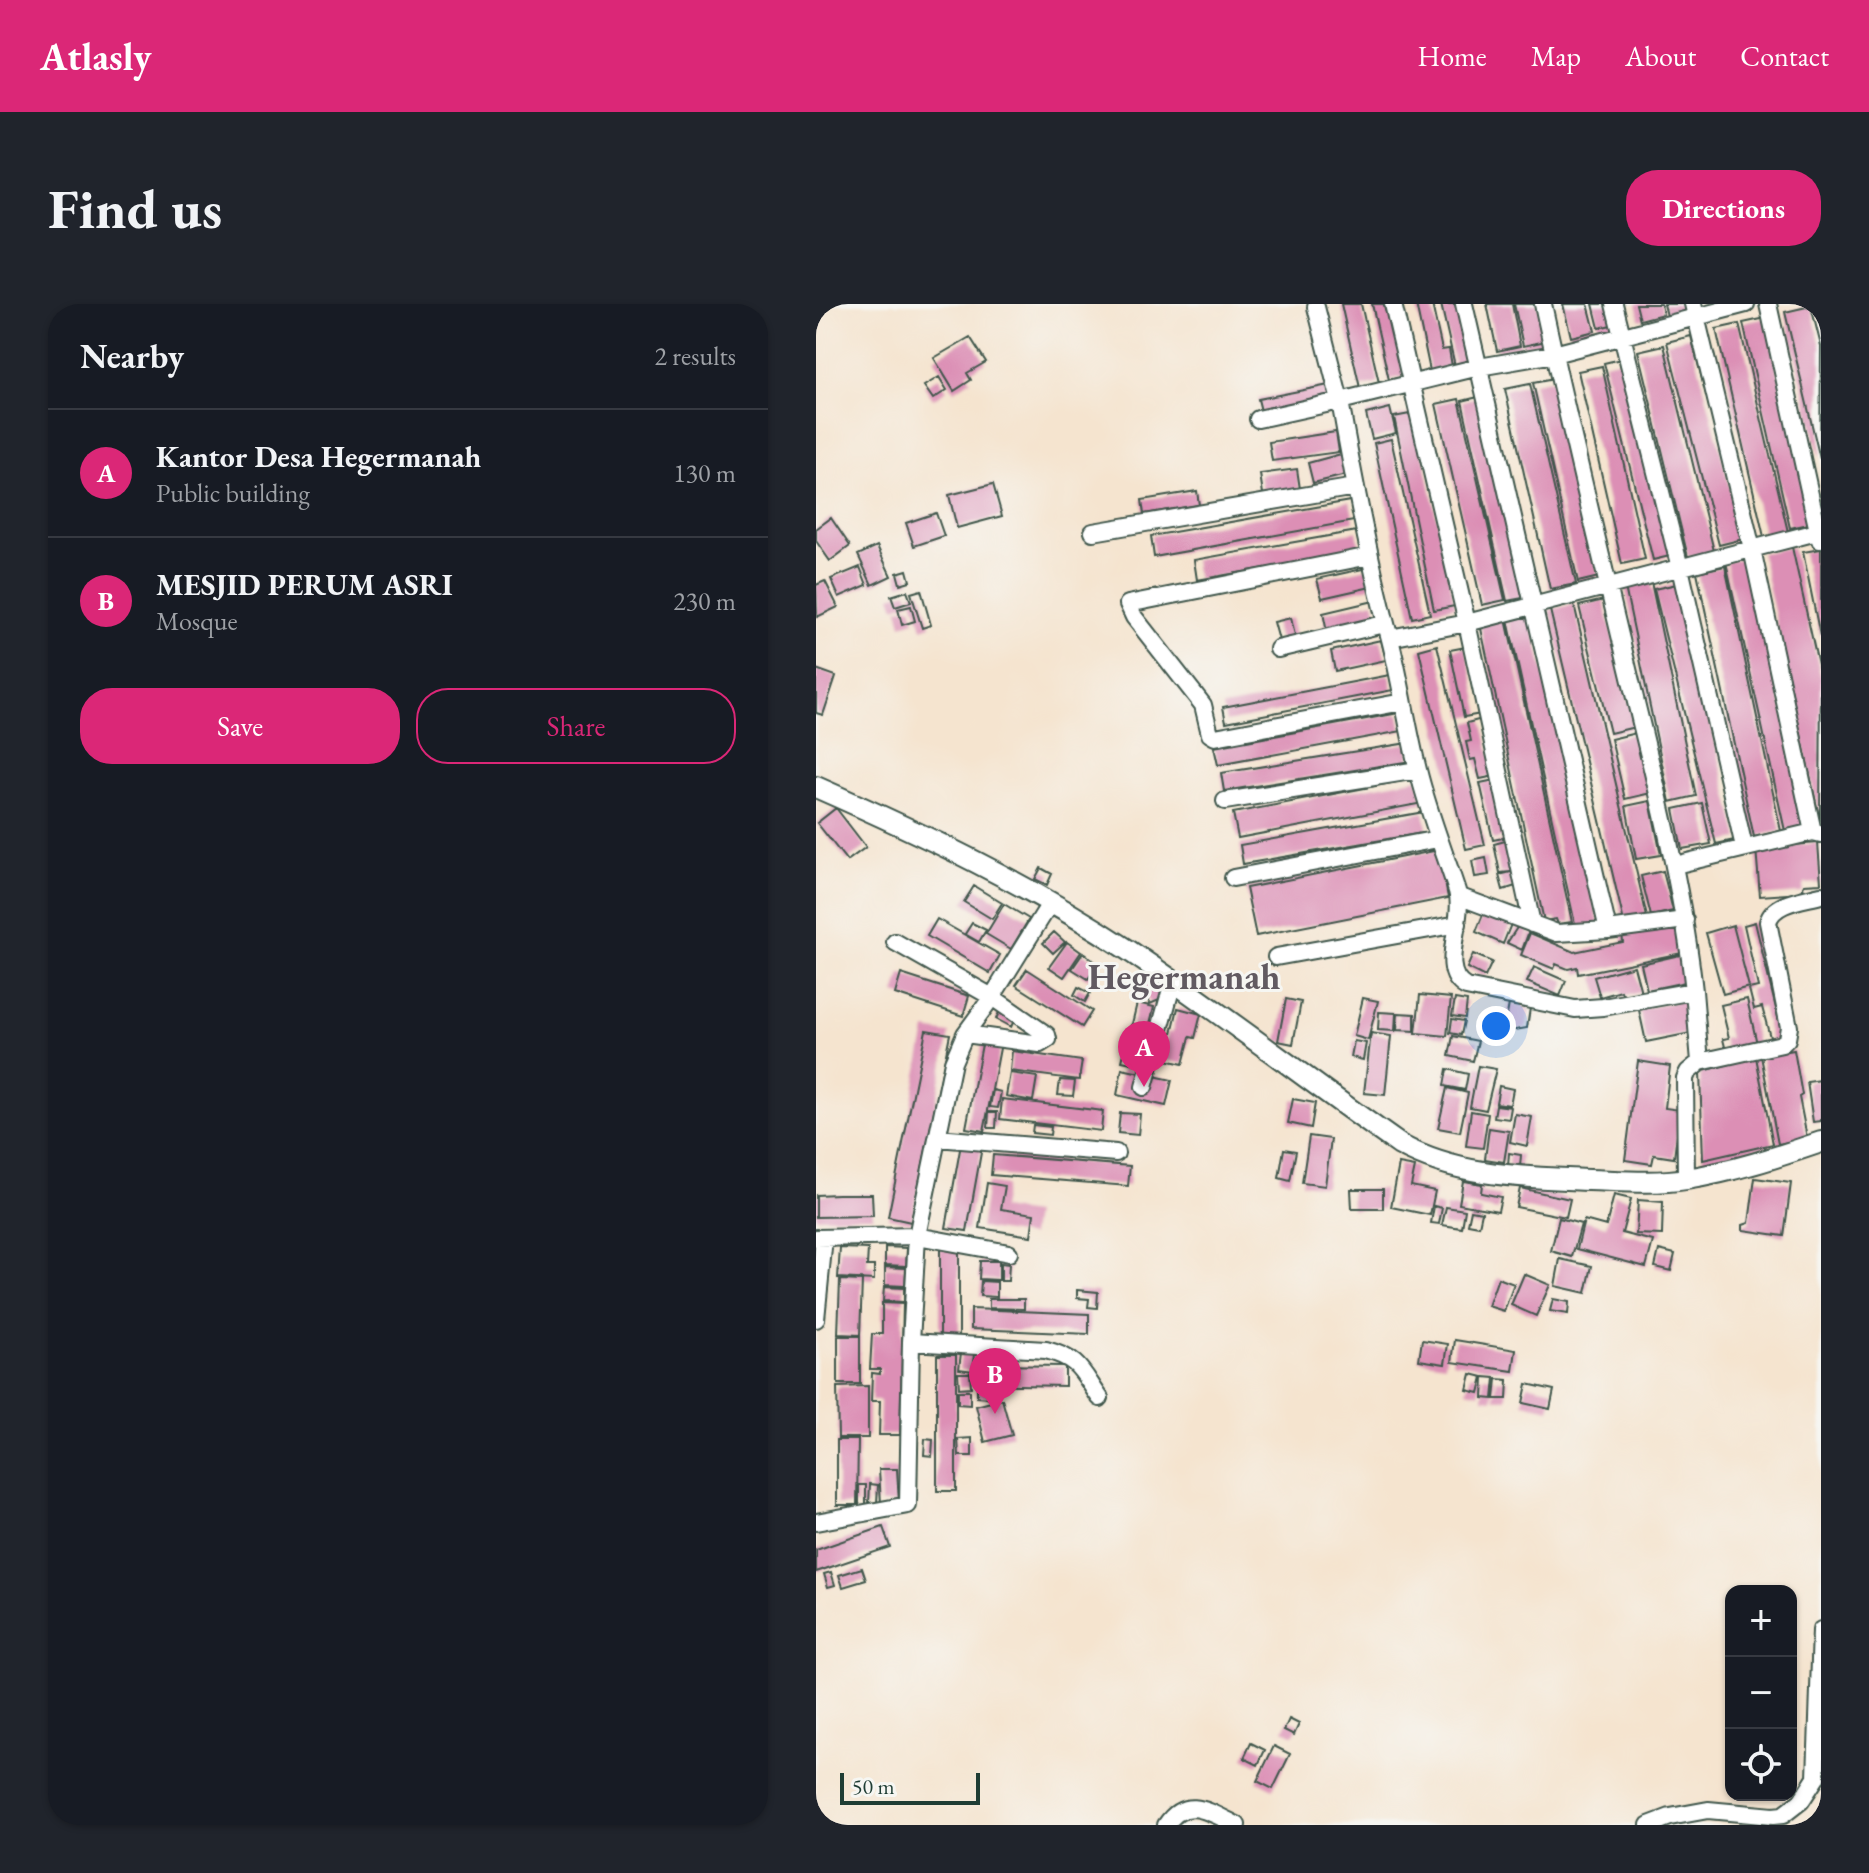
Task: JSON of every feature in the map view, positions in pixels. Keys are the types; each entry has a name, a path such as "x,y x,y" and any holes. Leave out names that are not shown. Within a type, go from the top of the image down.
{"street":[{"path":"1393,304 1467,623 1532,924"},
{"path":"1464,304 1608,930"},
{"path":"1543,304 1675,865 1685,920 1700,1062"},
{"path":"1614,304 1680,568 1744,847"},
{"path":"1258,419 1479,367 1554,354 1623,336 1694,311 1746,304"},
{"path":"1278,649 1387,631 1467,623 1752,549 1819,537 1768,304"},
{"path":"1316,307 1340,401 1355,487 1418,770 1458,896 1458,924 1451,969 1454,977 1466,987 1575,1009 1694,991"},
{"path":"1675,865 1817,833 1694,311"},
{"path":"1093,532 1355,487"},
{"path":"1370,556 1128,604 1159,650 1203,705 1210,734 1215,737 1403,702"},
{"path":"1225,801 1418,770"},
{"path":"816,787 1051,902 1173,982 1400,1145 1424,1158 1448,1166 1501,1175 1642,1182 1686,1179 1770,1159 1821,1142"},
{"path":"1233,878 1438,839"},
{"path":"1686,1179 1685,1078 1700,1062 1782,1044 1787,1039 1789,1027 1769,915 1779,907 1821,895"},
{"path":"1458,896 1557,933 1685,920"},
{"path":"816,1522 908,1505 911,1342 917,1236 953,1062 965,1034 992,997 1051,902"},
{"path":"1276,957 1458,924"},
{"path":"895,942 992,997 1047,1035 1048,1039 1040,1044 965,1034"},
{"path":"1144,1087 1173,982"},
{"path":"937,1138 1116,1153"},
{"path":"816,1319 820,1238 917,1236 1009,1253"},
{"path":"911,1342 1046,1350 1067,1355 1078,1365 1100,1398"},
{"path":"1649,1825 1670,1817 1708,1810 1773,1816 1782,1820 1801,1801 1816,1778 1821,1630"},
{"path":"1166,1825 1177,1812 1191,1808 1203,1809 1237,1825"}],"building":[{"path":"1341,304 1361,304 1379,383 1360,388"},
{"path":"1372,304 1390,304 1406,376 1389,380"},
{"path":"1416,304 1432,304 1442,350 1449,349 1452,366 1430,371"},
{"path":"1441,304 1463,304 1476,361 1455,366"},
{"path":"1487,304 1512,304 1520,346 1497,351"},
{"path":"1514,304 1538,304 1546,341 1523,346"},
{"path":"1563,304 1588,304 1595,331 1571,337"},
{"path":"1593,304 1611,304 1615,324 1599,328"},
{"path":"1636,304 1661,304 1663,314 1640,320"},
{"path":"1664,304 1687,304 1689,311 1667,316"},
{"path":"1811,306 1821,346 1820,459 1785,312"},
{"path":"1766,318 1813,523 1790,528 1743,323"},
{"path":"1739,324 1788,532 1764,537 1716,329"},
{"path":"1691,336 1743,539 1719,545 1667,342"},
{"path":"970,337 986,362 967,373 971,380 954,391 934,358"},
{"path":"1664,345 1714,551 1688,557 1638,351"},
{"path":"1625,358 1674,555 1653,560 1604,363"},
{"path":"1602,366 1645,559 1622,564 1578,371"},
{"path":"939,377 947,390 933,399 924,386"},
{"path":"1554,379 1599,577 1578,582 1533,383"},
{"path":"1530,384 1576,584 1550,589 1505,389"},
{"path":"1329,385 1332,401 1262,415 1258,399"},
{"path":"1482,396 1528,597 1507,601 1462,401"},
{"path":"1459,399 1505,600 1482,605 1436,404"},
{"path":"1390,408 1396,433 1372,439 1366,414"},
{"path":"1415,413 1455,606 1434,610 1394,417"},
{"path":"1336,432 1339,452 1272,461 1269,442"},
{"path":"1391,439 1430,614 1412,618 1374,443"},
{"path":"1341,454 1346,475 1313,483 1308,463"},
{"path":"1297,469 1300,489 1263,494 1260,474"},
{"path":"993,484 1002,516 957,528 949,495"},
{"path":"1197,491 1199,505 1144,514 1142,500"},
{"path":"1350,501 1354,521 1154,557 1151,536"},
{"path":"936,513 944,536 914,546 906,523"},
{"path":"831,518 850,546 830,561 816,541 816,529"},
{"path":"1357,531 1361,551 1197,580 1194,560"},
{"path":"877,546 891,576 872,585 858,555"},
{"path":"1792,547 1821,678 1820,821 1761,553"},
{"path":"1821,549 1821,636 1820,636 1803,552"},
{"path":"1750,557 1808,826 1785,831 1726,562"},
{"path":"1725,566 1781,831 1754,837 1697,572"},
{"path":"860,567 867,585 839,597 831,579"},
{"path":"1367,568 1371,587 1322,598 1317,579"},
{"path":"907,570 910,581 900,584 897,573"},
{"path":"825,581 838,607 817,617 816,585"},
{"path":"1651,582 1696,796 1670,802 1625,587"},
{"path":"1677,584 1739,839 1716,844 1654,589"},
{"path":"921,590 931,625 922,628 911,593"},
{"path":"907,591 911,602 895,607 891,596"},
{"path":"1604,600 1635,727 1610,733 1579,606"},
{"path":"1374,601 1379,621 1327,632 1323,613"},
{"path":"1574,604 1647,917 1624,922 1550,610"},
{"path":"911,606 915,621 902,625 898,609"},
{"path":"1531,615 1599,923 1576,928 1508,620"},
{"path":"1291,618 1296,640 1280,644 1274,622"},
{"path":"1506,619 1572,922 1558,924 1556,919 1544,921 1480,624"},
{"path":"1381,640 1386,660 1335,671 1331,651"},
{"path":"1437,645 1485,845 1466,849 1419,650"},
{"path":"1466,647 1481,714 1464,717 1450,650"},
{"path":"816,669 836,676 823,715 816,713"},
{"path":"1390,675 1393,690 1226,722 1223,707"},
{"path":"1399,713 1402,731 1218,765 1214,747"},
{"path":"1482,719 1495,776 1480,779 1475,759 1470,760 1466,742 1471,741 1467,723"},
{"path":"1636,733 1651,793 1625,799 1611,739"},
{"path":"1408,743 1411,761 1224,791 1221,773"},
{"path":"1418,778 1423,803 1238,838 1233,813"},
{"path":"1495,780 1508,837 1493,840 1480,783"},
{"path":"1650,801 1661,855 1636,859 1626,806"},
{"path":"1702,803 1711,844 1682,849 1674,809"},
{"path":"836,808 866,847 847,861 817,823"},
{"path":"1424,812 1428,832 1243,864 1240,845"},
{"path":"1509,840 1519,885 1503,890 1499,875 1511,872 1500,873 1494,844"},
{"path":"1818,843 1821,883 1804,884 1802,893 1760,896 1756,848"},
{"path":"1439,850 1448,898 1256,936 1246,888"},
{"path":"1486,858 1489,875 1475,877 1472,861"},
{"path":"1041,868 1052,874 1047,885 1035,879"},
{"path":"1663,871 1673,911 1651,916 1641,876"},
{"path":"974,886 1002,903 992,919 964,902"},
{"path":"1004,904 1029,919 1011,949 986,934"},
{"path":"1484,912 1511,924 1503,944 1476,932"},
{"path":"937,919 1000,955 990,973 927,936"},
{"path":"1680,921 1687,952 1578,974 1577,967 1568,969 1556,964 1554,969 1521,955 1530,933 1574,952 1623,942 1622,933"},
{"path":"1755,922 1783,1038 1771,1041 1762,1007 1754,1009 1749,989 1758,987 1744,925"},
{"path":"972,923 986,930 979,942 965,934"},
{"path":"1520,923 1529,931 1522,950 1507,943"},
{"path":"1733,925 1749,987 1723,994 1706,933"},
{"path":"1054,932 1065,942 1053,953 1043,943"},
{"path":"1067,942 1081,952 1064,977 1049,967"},
{"path":"1083,953 1098,964 1088,979 1072,969"},
{"path":"1473,954 1492,962 1485,977 1467,968"},
{"path":"1684,954 1690,981 1647,990 1641,964"},
{"path":"1634,966 1641,992 1623,997 1621,991 1600,997 1594,977"},
{"path":"1534,967 1566,981 1560,996 1527,982"},
{"path":"1027,969 1092,1011 1082,1027 1016,985"},
{"path":"901,974 969,996 963,1016 895,994"},
{"path":"1155,979 1164,998 1150,1004 1141,985"},
{"path":"1078,987 1090,993 1085,1002 1074,995"},
{"path":"1420,995 1451,998 1447,1036 1416,1033"},
{"path":"1363,998 1378,1001 1368,1040 1354,1036"},
{"path":"1286,999 1301,1002 1293,1044 1278,1041"},
{"path":"1455,999 1467,1001 1465,1018 1452,1016"},
{"path":"1688,999 1696,1032 1646,1042 1639,1010"},
{"path":"1747,999 1757,1044 1726,1051 1723,1039 1729,1038 1721,1005"},
{"path":"1137,1003 1154,1007 1149,1028 1132,1024"},
{"path":"1509,1004 1530,1008 1527,1028 1504,1032"},
{"path":"1001,1008 1016,1016 1011,1027 996,1019"},
{"path":"1178,1008 1201,1014 1195,1038 1190,1037 1183,1064 1162,1059"},
{"path":"1379,1012 1396,1013 1395,1031 1378,1030"},
{"path":"1398,1013 1415,1014 1415,1031 1397,1030"},
{"path":"1452,1019 1464,1021 1461,1035 1450,1033"},
{"path":"1131,1025 1154,1031 1145,1066 1122,1061"},
{"path":"926,1030 950,1034 911,1222 888,1217"},
{"path":"1371,1033 1391,1036 1385,1095 1364,1093"},
{"path":"1453,1036 1478,1041 1473,1061 1449,1056"},
{"path":"983,1039 1001,1043 984,1131 966,1128"},
{"path":"1354,1041 1366,1043 1363,1060 1351,1057"},
{"path":"1794,1050 1807,1138 1778,1144 1761,1056"},
{"path":"1012,1051 1082,1061 1079,1080 1010,1071"},
{"path":"1756,1057 1773,1144 1703,1160 1700,1072"},
{"path":"1638,1061 1670,1066 1665,1108 1680,1110 1674,1158 1654,1155 1652,1164 1625,1160"},
{"path":"1478,1066 1496,1069 1486,1110 1470,1107"},
{"path":"1122,1069 1172,1080 1166,1106 1117,1095"},
{"path":"1447,1069 1468,1074 1465,1090 1444,1086"},
{"path":"1010,1073 1037,1077 1033,1101 1006,1096"},
{"path":"1060,1080 1075,1081 1073,1096 1058,1095"},
{"path":"1821,1080 1821,1121 1813,1122 1807,1082"},
{"path":"1499,1086 1513,1089 1510,1105 1496,1103"},
{"path":"1447,1088 1468,1093 1460,1132 1438,1128"},
{"path":"993,1090 1001,1092 998,1108 990,1107"},
{"path":"1002,1099 1103,1111 1101,1131 1000,1119"},
{"path":"1293,1099 1315,1103 1311,1128 1288,1123"},
{"path":"1496,1105 1511,1107 1509,1119 1494,1117"},
{"path":"1471,1111 1488,1114 1483,1148 1466,1146"},
{"path":"989,1112 997,1112 996,1128 988,1128"},
{"path":"1120,1113 1140,1114 1138,1135 1118,1133"},
{"path":"1515,1114 1532,1117 1527,1146 1510,1142"},
{"path":"1033,1125 1051,1127 1050,1135 1032,1133"},
{"path":"1489,1128 1509,1131 1504,1162 1485,1159"},
{"path":"1309,1136 1331,1139 1325,1186 1302,1183"},
{"path":"961,1144 982,1147 967,1231 946,1228"},
{"path":"1284,1149 1296,1151 1290,1181 1279,1178"},
{"path":"1509,1153 1521,1155 1520,1167 1508,1166"},
{"path":"993,1155 1130,1166 1128,1186 991,1175"},
{"path":"1399,1164 1415,1167 1411,1186 1435,1191 1430,1215 1391,1207"},
{"path":"1755,1178 1791,1183 1784,1236 1743,1230 1743,1225 1749,1223"},
{"path":"1463,1181 1482,1184 1481,1193 1501,1197 1498,1211 1459,1204"},
{"path":"987,1183 1005,1186 1001,1209 1034,1214 1031,1236 980,1228"},
{"path":"1520,1188 1570,1199 1566,1217 1516,1207"},
{"path":"1351,1189 1383,1189 1383,1209 1352,1209"},
{"path":"872,1194 873,1216 816,1217 816,1195"},
{"path":"1614,1195 1631,1199 1622,1233 1653,1241 1646,1267 1577,1249 1584,1220 1606,1226"},
{"path":"1638,1200 1663,1202 1662,1235 1636,1234"},
{"path":"1434,1206 1442,1208 1439,1224 1431,1223"},
{"path":"1446,1207 1465,1210 1462,1228 1442,1225"},
{"path":"1471,1210 1482,1212 1479,1226 1468,1224"},
{"path":"1559,1218 1581,1224 1572,1257 1551,1251"},
{"path":"885,1247 907,1248 906,1266 885,1265"},
{"path":"840,1248 868,1249 867,1266 874,1266 874,1280 838,1278"},
{"path":"940,1249 959,1250 959,1337 940,1337"},
{"path":"1659,1250 1675,1254 1671,1271 1655,1267"},
{"path":"1560,1259 1592,1266 1586,1293 1555,1286"},
{"path":"980,1261 999,1261 999,1280 979,1279"},
{"path":"1001,1263 1009,1264 1008,1281 1001,1281"},
{"path":"885,1267 906,1268 905,1286 885,1285"},
{"path":"1524,1274 1550,1285 1536,1316 1511,1305"},
{"path":"1498,1278 1514,1284 1504,1311 1488,1306"},
{"path":"840,1280 862,1281 860,1335 838,1334"},
{"path":"981,1281 997,1282 997,1297 980,1296"},
{"path":"884,1287 904,1288 904,1302 883,1301"},
{"path":"1077,1290 1098,1292 1097,1308 1088,1307 1089,1299 1077,1298"},
{"path":"989,1299 1024,1299 1024,1309 989,1308"},
{"path":"1553,1299 1569,1302 1568,1314 1550,1311"},
{"path":"882,1303 903,1304 900,1435 879,1435 880,1401 871,1401 872,1373 880,1374 880,1369 870,1369 872,1334 882,1334"},
{"path":"971,1309 1089,1314 1089,1334 971,1329"},
{"path":"838,1336 860,1336 860,1384 838,1384"},
{"path":"1422,1340 1448,1344 1445,1364 1419,1360"},
{"path":"1455,1340 1516,1350 1513,1371 1452,1362"},
{"path":"961,1353 975,1354 973,1371 959,1369"},
{"path":"937,1355 956,1355 956,1491 937,1491"},
{"path":"980,1365 1065,1366 1065,1386 979,1384"},
{"path":"958,1373 970,1373 971,1387 959,1388"},
{"path":"1471,1374 1483,1377 1479,1393 1467,1390"},
{"path":"1484,1377 1495,1378 1493,1399 1483,1398"},
{"path":"1497,1379 1508,1380 1507,1399 1495,1399"},
{"path":"1527,1384 1554,1390 1550,1409 1523,1403"},
{"path":"868,1386 868,1438 838,1438 837,1387"},
{"path":"977,1389 990,1389 990,1398 977,1397"},
{"path":"958,1391 970,1391 970,1405 958,1404"},
{"path":"1002,1399 1012,1435 985,1442 976,1406"},
{"path":"972,1438 972,1456 959,1456 958,1439"},
{"path":"925,1439 933,1440 932,1456 924,1455"},
{"path":"837,1440 858,1440 857,1505 837,1505"},
{"path":"879,1469 897,1469 899,1503 881,1504"},
{"path":"870,1484 878,1485 877,1503 869,1503"},
{"path":"859,1485 866,1485 866,1507 859,1507"},
{"path":"883,1527 890,1547 816,1572 816,1550"},
{"path":"862,1568 866,1580 843,1587 839,1575"},
{"path":"831,1572 835,1585 828,1587 824,1574"},
{"path":"1289,1719 1299,1724 1294,1735 1284,1730"},
{"path":"1251,1743 1265,1750 1258,1765 1244,1758"},
{"path":"1274,1746 1290,1754 1273,1789 1257,1781"}],"place":[{"name":"Kantor Desa Hegermanah","path":"1144,1087"},
{"name":"MESJID PERUM ASRI","path":"995,1414"}],"district":[{"name":"Hegermanah","path":"1184,976"}]}
